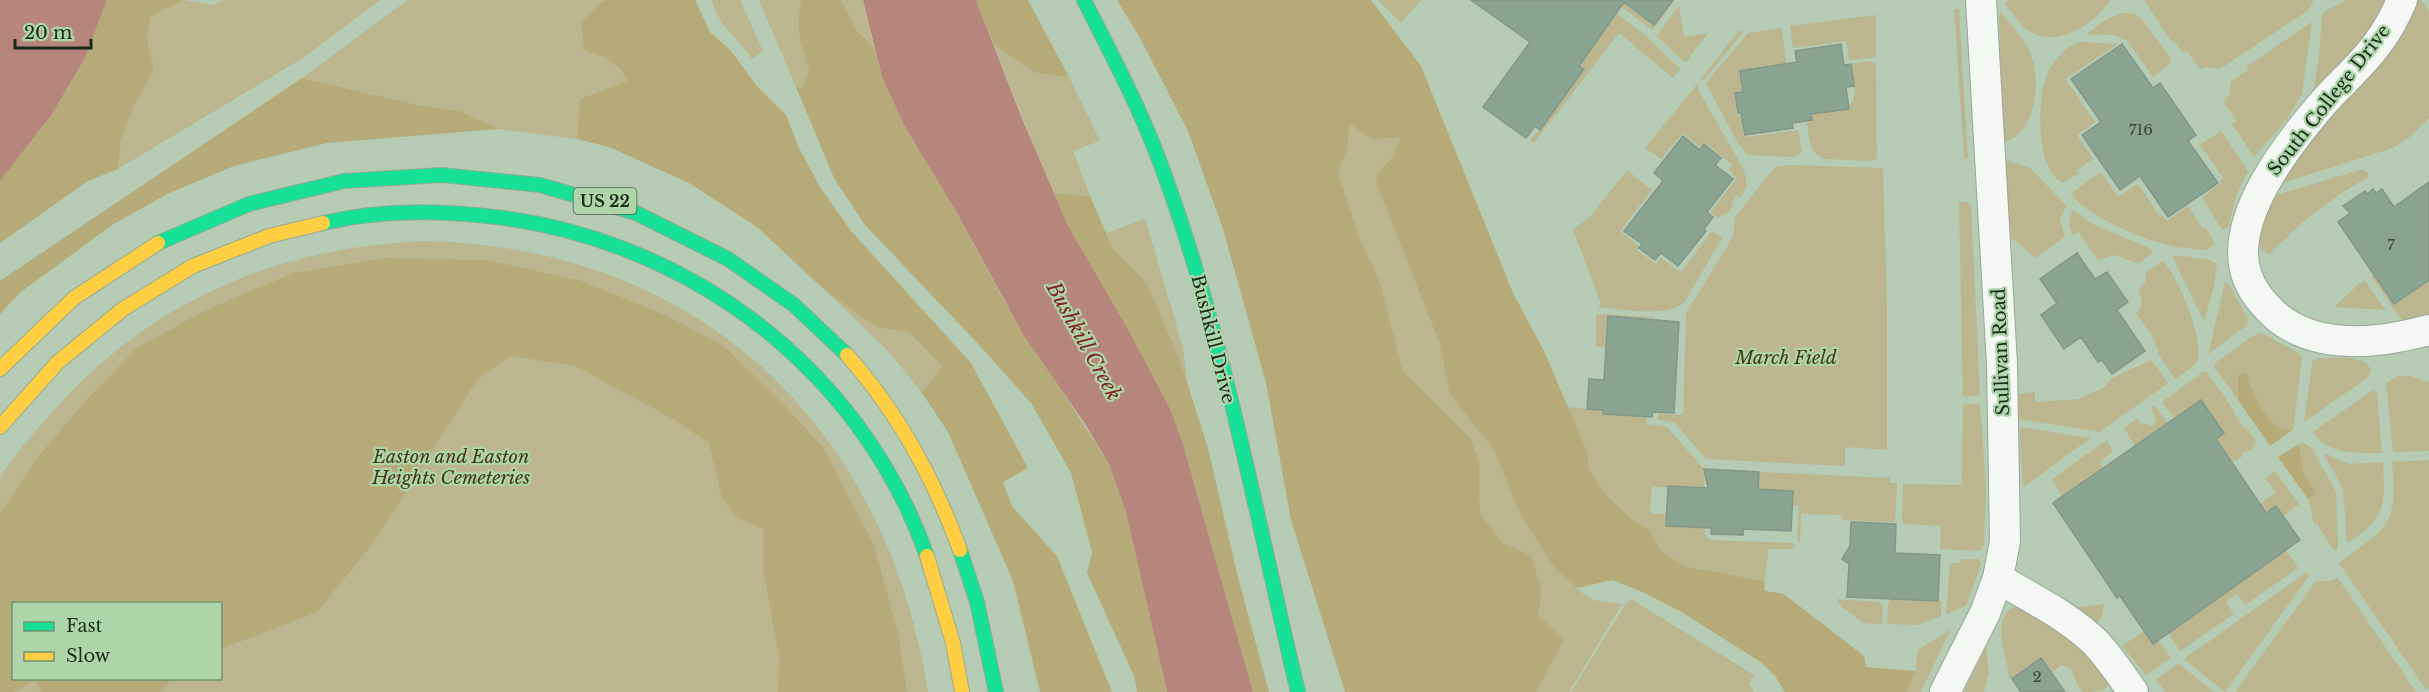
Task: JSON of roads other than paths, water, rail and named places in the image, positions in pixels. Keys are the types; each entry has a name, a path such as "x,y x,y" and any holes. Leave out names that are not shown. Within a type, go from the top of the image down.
{"main road":[{"name":"Bushkill Drive","path":"1083,0 1139,113 1163,171 1192,257 1227,392 1298,692"},
{"name":"US 22","path":"0,369 41,325 98,279 146,249 184,230 229,210 267,197 342,180 424,173 469,174 510,179 601,200 670,226 747,270 785,297 820,328 876,389 921,460 942,500 958,539 974,584 984,623 996,692"},
{"name":"US 22","path":"0,427 32,388 67,352 119,310 150,290 210,258 278,232 347,217 425,211 466,211 505,215 580,232 654,260 726,301 762,326 795,354 840,405 875,452 917,529 946,611 962,692"}],"street":[{"name":"Sullivan Road","path":"1945,692 1984,613 1998,578 2005,541 2004,412 1981,0"},
{"name":"South College Drive","path":"2402,0 2380,40 2361,65 2323,104 2266,180 2249,222 2243,261 2247,278 2270,310 2288,324 2312,336 2364,341 2404,337 2429,330"},
{"path":"1998,578 2061,617 2094,641 2133,692"}],"water":[{"path":"0,0 107,0 84,60 52,114 0,181"},
{"name":"Bushkill Creek","path":"863,0 976,0 1023,121 1067,224 1130,333 1170,409 1183,444 1253,692 1167,692 1126,512 1109,464 1085,424 1023,334 957,213 904,125 882,77"}],"park label":[{"name":"March Field","path":"1786,358"},
{"name":"Easton and Easton Heights Cemeteries","path":"451,467"}]}
